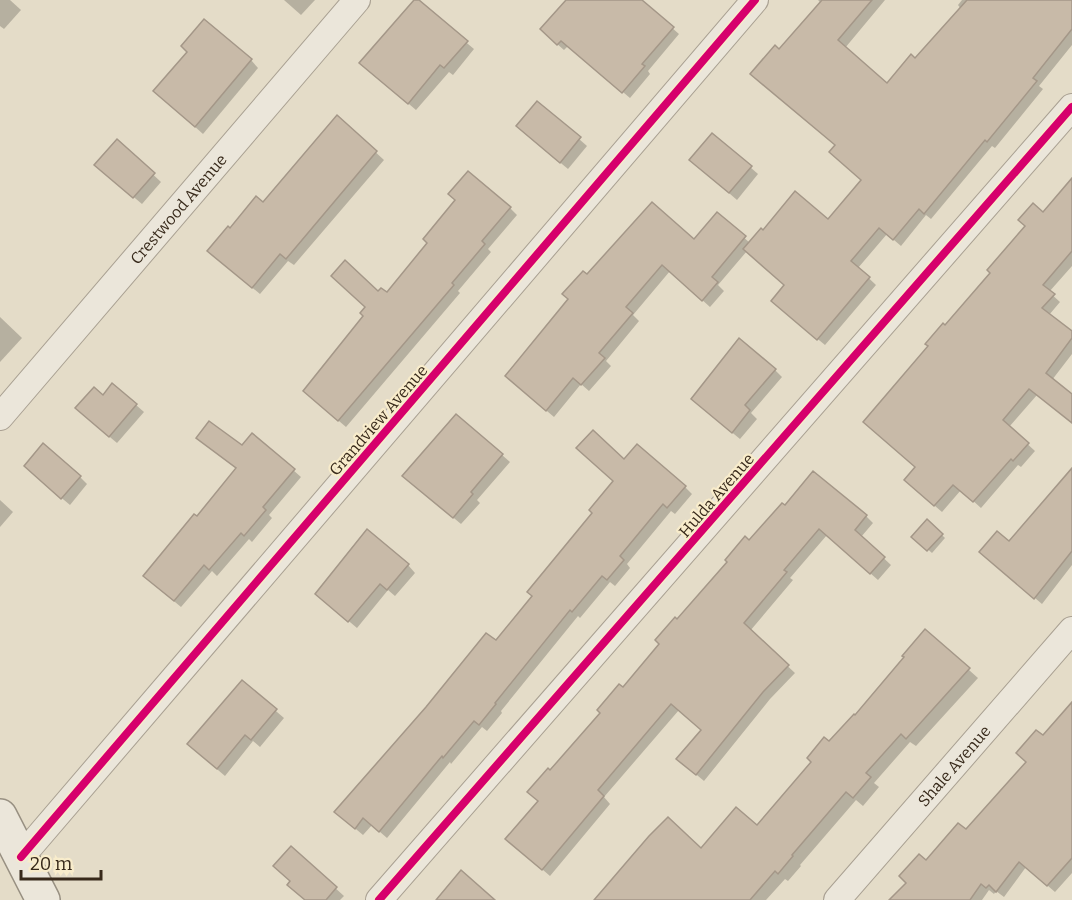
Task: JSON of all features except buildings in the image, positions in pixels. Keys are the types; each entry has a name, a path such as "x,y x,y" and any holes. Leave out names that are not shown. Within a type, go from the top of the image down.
{"street":[{"name":"Crestwood Avenue","path":"0,417 357,0"},
{"name":"Grandview Avenue","path":"21,857 755,0"},
{"name":"Hulda Avenue","path":"380,900 1072,107"},
{"name":"Shale Avenue","path":"837,900 1072,630"},
{"path":"0,816 43,900"}],"cycle path":[{"path":"21,857 755,0"},
{"path":"379,900 1072,107"}]}
